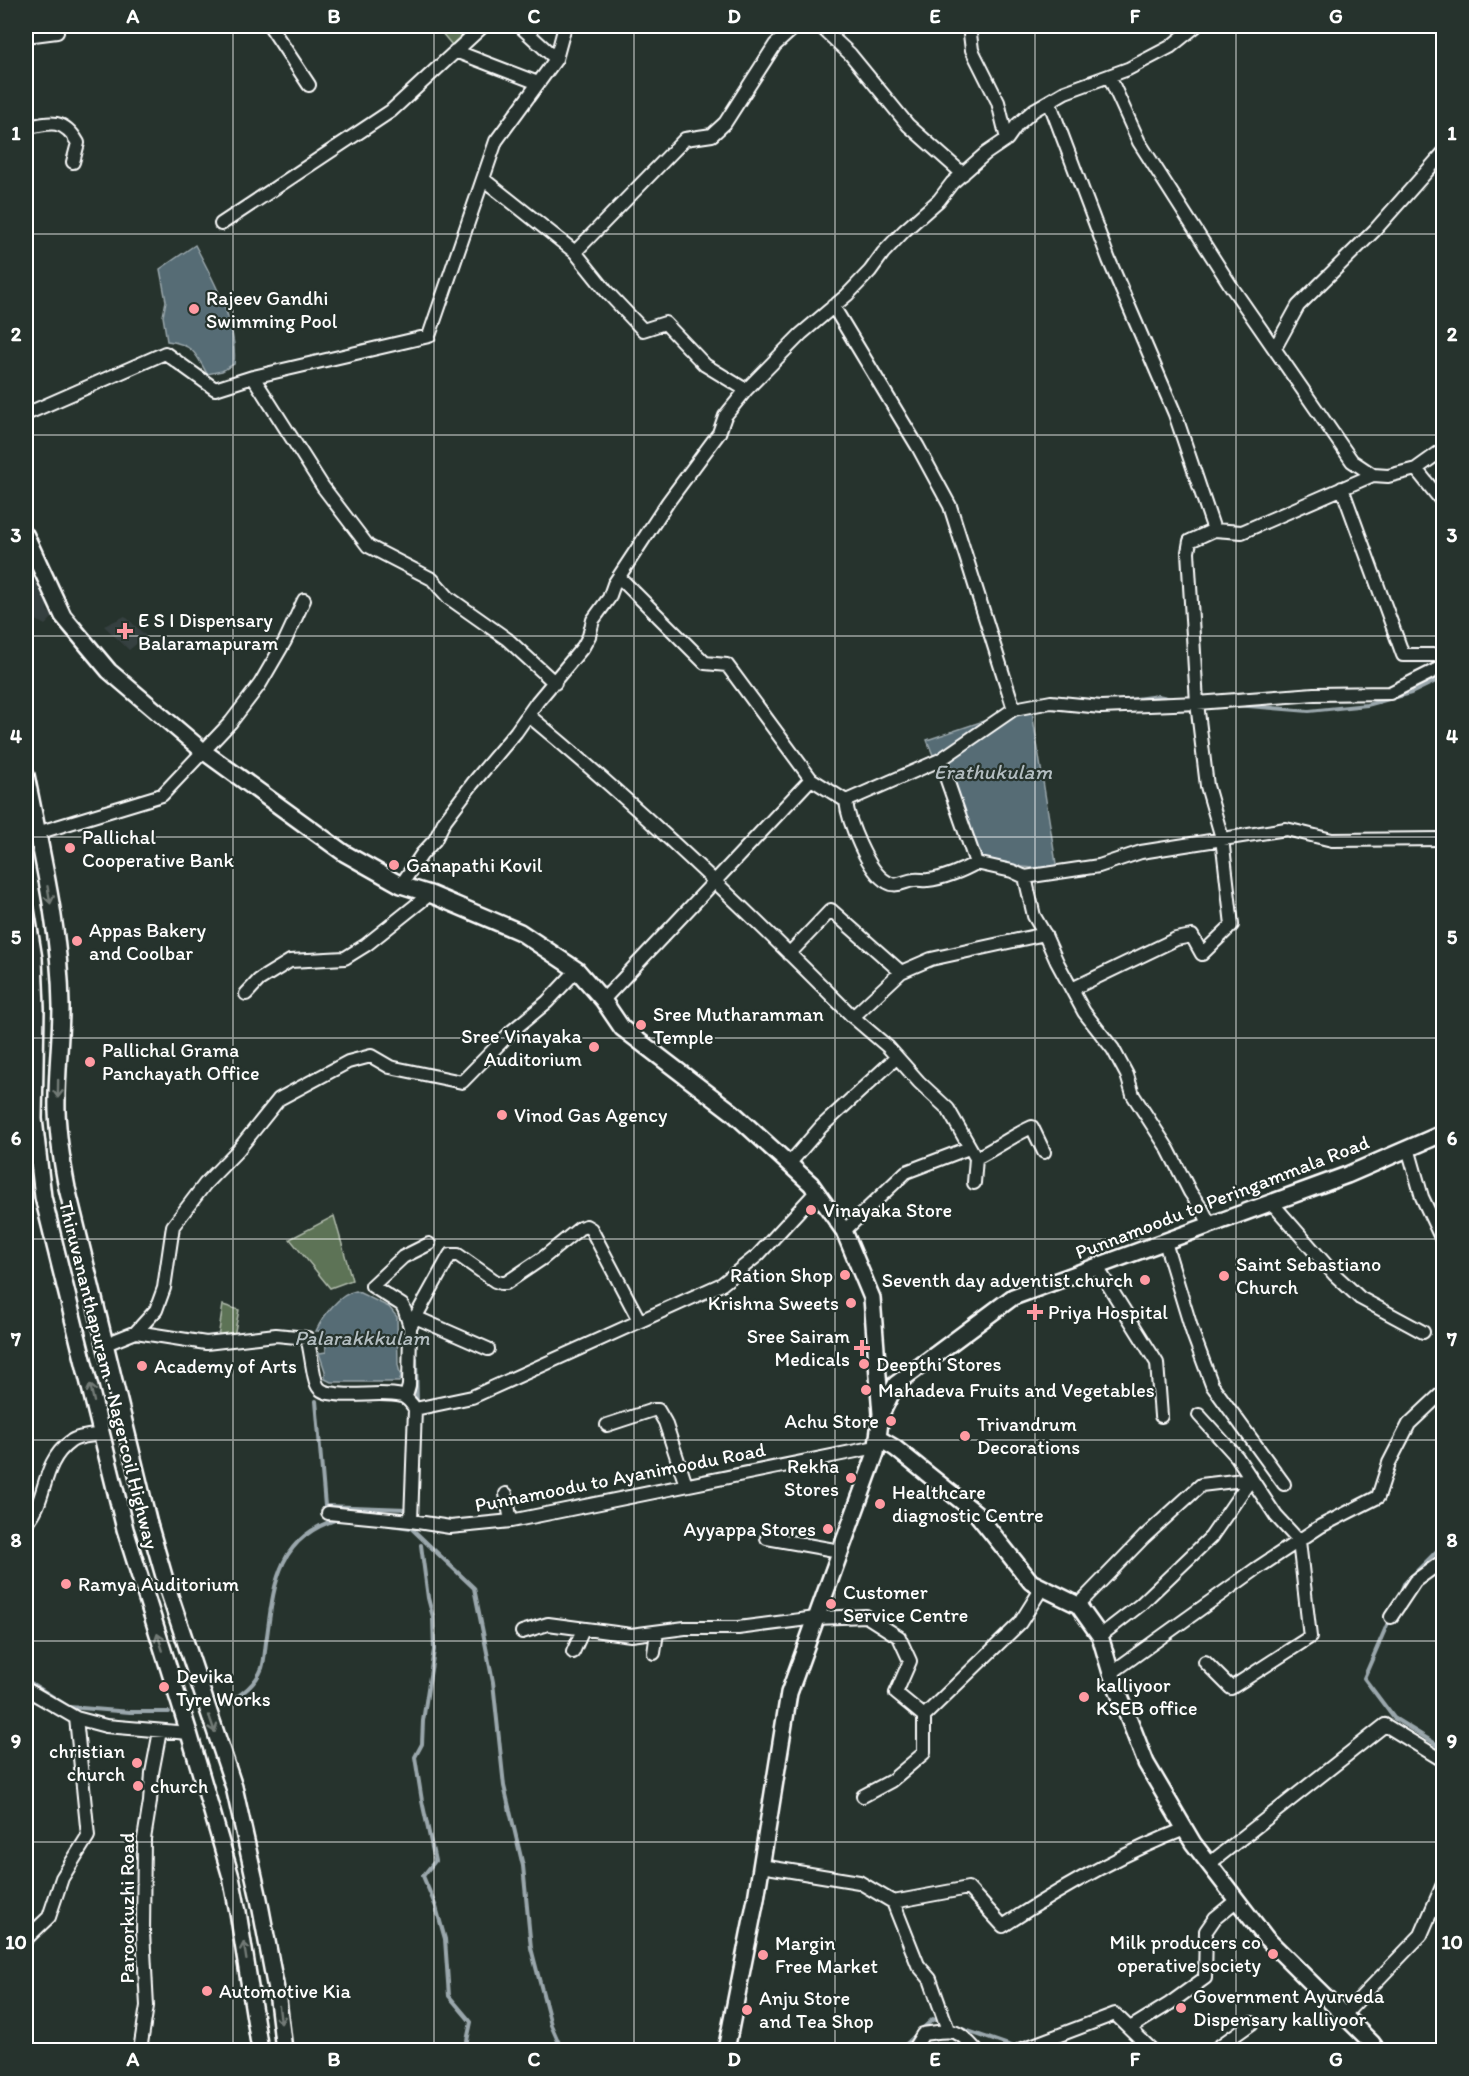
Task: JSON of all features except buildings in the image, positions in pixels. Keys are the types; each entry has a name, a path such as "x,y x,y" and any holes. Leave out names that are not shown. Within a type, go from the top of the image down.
{"main road":[{"path":"26,536 63,616 109,671 203,751 344,853 401,885 430,894 520,932 577,970 603,1000 622,1028 732,1112 789,1164 816,1192 844,1231 872,1298 881,1414 876,1453 789,1693 761,1866 726,2050"},
{"name":"Thiruvananthapuram - Nagercoil Highway","path":"26,776 52,916 58,968 61,1006 57,1111 60,1150 78,1234 149,1524 168,1590 234,1787 259,1899 278,2000 284,2050"},
{"name":"Thiruvananthapuram - Nagercoil Highway","path":"26,909 34,959 36,1009 34,1130 43,1197 132,1557 189,1733 231,1877 260,2050"},
{"name":"Punnamoodu to Peringammala Road","path":"881,1414 896,1384 1013,1298 1347,1175 1443,1133"},
{"path":"877,1442 895,1448 976,1513 1031,1582 1078,1605 1100,1636 1111,1673 1146,1763 1185,1829 1266,1938 1377,2050"}],"street":[{"path":"26,36 57,32 56,26"},
{"path":"270,26 309,85"},
{"path":"221,224 391,111 483,26"},
{"path":"520,26 556,59"},
{"path":"26,414 165,353 215,389 253,377 429,336 496,141 556,59 565,26"},
{"path":"575,252 685,139 712,135 725,123 775,45 796,26"},
{"path":"820,26 850,54 908,125 963,174"},
{"path":"969,26 972,50 998,102 1007,139"},
{"path":"401,885 422,854 435,840 445,820 473,783 584,647 592,620 609,598 614,584 668,502 719,433 725,416 746,390 763,375 783,351 847,295 904,231 985,154 1007,139 1017,125 1034,110 1065,92 1128,69 1170,47 1196,26"},
{"path":"455,51 538,83"},
{"path":"1109,76 1139,142 1231,286 1352,461 1373,475"},
{"path":"1049,101 1109,260 1175,414 1214,530"},
{"path":"26,128 50,122 66,127 78,143 73,162"},
{"path":"1275,348 1298,306 1376,230 1443,152"},
{"path":"483,179 575,252 642,330 665,323 705,365 746,390"},
{"path":"833,306 918,447 950,506 1014,709"},
{"path":"253,377 323,487 368,546 432,579 449,598 507,639 555,683"},
{"path":"1072,988 1176,939 1192,936 1202,954 1232,925 1222,838 1207,786 1197,703 1188,552 1190,541 1214,530 1242,532 1373,475 1388,476 1416,469 1443,449"},
{"path":"1416,469 1443,504"},
{"path":"1342,488 1403,655 1443,655"},
{"path":"619,578 705,663 727,665 811,779 846,801"},
{"path":"37,833 162,795 231,722 260,684 285,641 304,600"},
{"path":"846,801 940,760 1014,709 1051,702 1101,707 1197,703 1314,694 1390,693 1443,666"},
{"path":"528,715 579,758 713,882 853,1017 888,1047 919,1082 948,1109 973,1153 974,1184"},
{"path":"940,760 976,863"},
{"path":"603,1000 811,779"},
{"path":"846,801 847,813 863,854 886,882 897,885 915,879 930,880 965,869 976,863 1012,871 1025,877 1099,866 1141,852 1286,830 1323,836 1332,840 1443,839"},
{"path":"1025,877 1034,916 1057,962 1084,1012 1113,1049 1127,1075 1133,1095 1168,1149 1210,1225"},
{"path":"246,994 259,980 290,961 345,958 366,945 430,894"},
{"path":"789,954 831,910 901,972"},
{"path":"853,1017 901,972 948,954 1045,934"},
{"path":"106,1344 136,1332 156,1310 164,1287 173,1226 205,1184 238,1150 279,1099 348,1062 371,1056 390,1067 462,1082 512,1031 547,1002 577,970"},
{"path":"789,1164 821,1127 897,1057"},
{"path":"844,1231 906,1172 998,1147 1011,1136 1032,1127 1044,1152"},
{"path":"1408,1148 1422,1197 1443,1244"},
{"path":"136,1332 206,1343 276,1335 304,1337 308,1340 313,1359 315,1382 325,1392 351,1396 403,1396 418,1408 472,1397 722,1284 758,1256 816,1192"},
{"path":"1272,1203 1334,1274 1360,1298 1423,1332"},
{"path":"403,1396 407,1393 409,1386 413,1322 450,1255 453,1254 458,1255 495,1281 506,1283 543,1258 579,1228 586,1226 591,1229 639,1320"},
{"path":"1166,1242 1192,1334 1212,1385 1284,1484"},
{"path":"429,1244 403,1257 380,1285 402,1305 413,1322 488,1349"},
{"path":"1097,1267 1157,1363 1161,1416"},
{"path":"1111,1673 1256,1569 1321,1526 1378,1497 1389,1463 1409,1424 1443,1391"},
{"path":"411,1521 418,1408"},
{"path":"607,1425 658,1410 665,1422 687,1485"},
{"path":"1199,1414 1237,1457 1276,1516 1299,1541 1311,1637 1231,1688 1205,1662"},
{"path":"26,1523 36,1508 52,1462 71,1441 101,1434"},
{"name":"Punnamoodu to Ayanimoodu Road","path":"328,1512 450,1527 511,1521 687,1485 877,1442"},
{"path":"1078,1605 1144,1537 1202,1485 1251,1479"},
{"path":"1100,1636 1140,1605 1211,1537 1251,1479"},
{"path":"506,1494 511,1521"},
{"path":"767,1538 840,1551"},
{"path":"1391,1617 1415,1581 1443,1560"},
{"path":"862,1796 891,1781 924,1753 924,1716 1020,1623 1042,1588"},
{"path":"522,1632 548,1624 631,1635 686,1628 738,1628 816,1618 866,1616 899,1638 910,1661 896,1693 924,1716"},
{"path":"573,1652 583,1630"},
{"path":"654,1653 657,1632"},
{"path":"26,1689 76,1718 106,1726 189,1733"},
{"path":"26,1939 49,1917 62,1878 88,1836 76,1718"},
{"path":"1209,1864 1385,1725 1443,1761"},
{"name":"Paroorkuzhi Road","path":"140,2050 147,2006 143,1932 144,1839 160,1731"},
{"path":"893,1902 968,1888 1003,1926 1051,1895 1145,1844 1185,1829"},
{"path":"761,1866 859,1882 893,1902 918,1965 930,1979 947,2030"},
{"path":"1344,2015 1421,1935 1443,1882"},
{"path":"1130,2028 1205,1978 1206,1931 1215,1918 1237,1900"},
{"path":"1021,2050 1115,2014 1152,2050"},
{"path":"1214,2050 1252,2023"},
{"path":"913,2050 923,2034 947,2030 963,2035 976,2050"}],"shaded area":[{"path":"29,569 47,605 47,610 53,617 45,625 36,620 26,621 26,571"},
{"name":"E S I Dispensary Balaramapuram","path":"125,616 146,636 129,650 104,626"}],"green space":[{"path":"436,26 487,26 457,51"},
{"path":"334,1216 352,1280 330,1288 290,1239"},
{"path":"223,1305 239,1310 234,1336 218,1338"}],"water":[{"name":"Rajeev Gandhi Swimming Pool","path":"195,245 223,303 234,349 234,364 222,371 207,374 200,360 188,347 167,341 163,316 166,301 160,269"},
{"name":"Erathukulam","path":"1031,705 1057,870 976,863 927,740"},
{"name":"Palarakkkulam","path":"356,1291 389,1307 397,1317 398,1365 401,1377 399,1382 331,1382 325,1379 319,1353 326,1352 325,1331 316,1331 338,1301"}],"waterway":[{"path":"1236,705 1309,711 1367,705 1411,693 1444,677"},
{"path":"1129,700 1158,696 1172,699"},
{"path":"416,1358 417,1405"},
{"path":"316,1401 325,1506 407,1509"},
{"path":"223,1706 251,1686 259,1675 264,1661 277,1580 291,1550 303,1537 318,1527 338,1519"},
{"path":"390,1525 411,1528 474,1588 493,1682 504,1786 523,1866 531,1948 551,2025 562,2050"},
{"path":"1400,1594 1404,1584 1444,1544"},
{"path":"421,1545 428,1598 433,1617 434,1650 423,1721 422,1744 415,1757 435,1861 423,1876 436,1907 445,1939 449,1996 471,2022 465,2050"},
{"path":"1390,1618 1364,1678 1394,1718 1444,1749"},
{"path":"26,1680 69,1707 130,1712 169,1712"},
{"path":"900,2050 933,2019 943,2023"},
{"path":"959,2028 1014,2047 1014,2050"}],"place":[{"name":"Rajeev Gandhi Swimming Pool","path":"194,309"},
{"name":"E S I Dispensary Balaramapuram","path":"125,631"},
{"name":"Pallichal Cooperative Bank","path":"70,848"},
{"name":"Ganapathi Kovil","path":"394,865"},
{"name":"Appas Bakery and Coolbar","path":"77,941"},
{"name":"Sree Mutharamman Temple","path":"641,1025"},
{"name":"Sree Vinayaka Auditorium","path":"594,1047"},
{"name":"Pallichal Grama Panchayath Office","path":"90,1062"},
{"name":"Vinod Gas Agency","path":"502,1115"},
{"name":"Vinayaka Store","path":"811,1210"},
{"name":"Ration Shop","path":"845,1275"},
{"name":"Saint Sebastiano Church","path":"1224,1276"},
{"name":"Seventh day adventist church","path":"1145,1280"},
{"name":"Krishna Sweets","path":"851,1303"},
{"name":"Priya Hospital","path":"1035,1312"},
{"name":"Sree Sairam Medicals","path":"862,1348"},
{"name":"Deepthi Stores","path":"864,1364"},
{"name":"Academy of Arts","path":"142,1366"},
{"name":"Mahadeva Fruits and Vegetables","path":"866,1390"},
{"name":"Achu Store","path":"891,1421"},
{"name":"Trivandrum Decorations","path":"965,1436"},
{"name":"Rekha Stores","path":"851,1478"},
{"name":"Healthcare diagnostic Centre","path":"880,1504"},
{"name":"Ayyappa Stores","path":"828,1529"},
{"name":"Ramya Auditorium","path":"66,1584"},
{"name":"Customer Service Centre","path":"831,1604"},
{"name":"Devika Tyre Works","path":"164,1687"},
{"name":"kalliyoor KSEB office","path":"1084,1697"},
{"name":"christian church","path":"137,1763"},
{"name":"church","path":"138,1786"},
{"name":"Milk producers co operative society","path":"1273,1954"},
{"name":"Margin Free Market","path":"763,1955"},
{"name":"Automotive Kia","path":"207,1991"},
{"name":"Government Ayurveda Dispensary kalliyoor","path":"1181,2008"},
{"name":"Anju Store and Tea Shop","path":"747,2010"}]}
